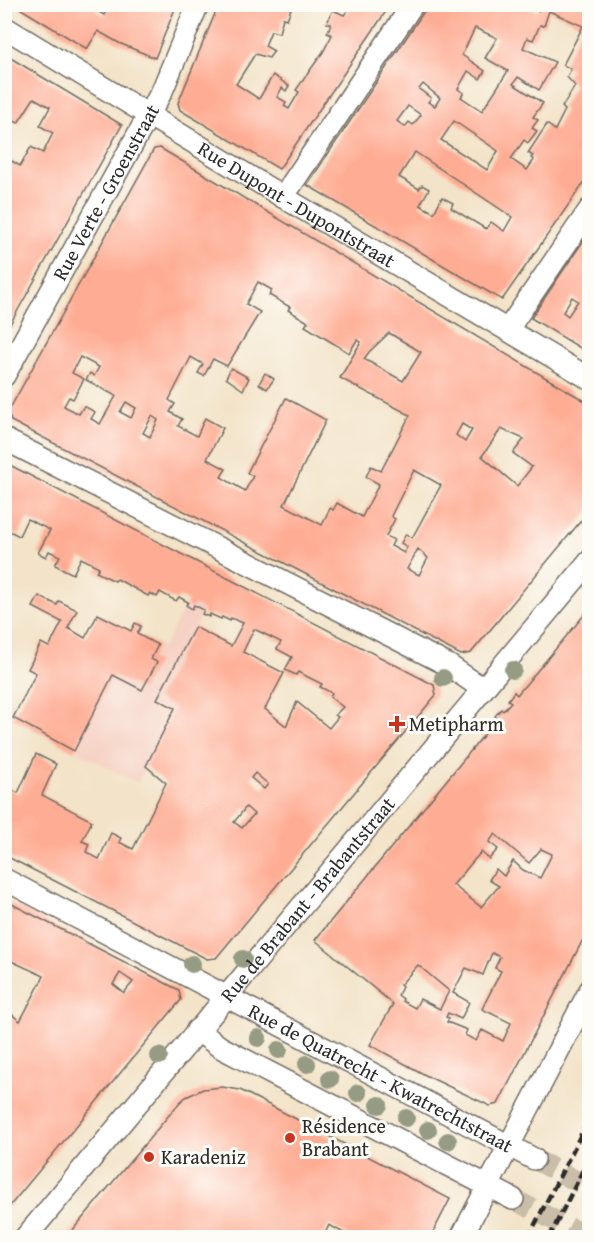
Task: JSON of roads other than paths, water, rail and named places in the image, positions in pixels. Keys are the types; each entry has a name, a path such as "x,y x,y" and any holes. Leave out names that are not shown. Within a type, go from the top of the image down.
{"street":[{"name":"Rue Verte - Groenstraat","path":"4,376 162,91 198,4"},
{"path":"284,197 413,4"},
{"name":"Rue Dupont - Dupontstraat","path":"4,27 590,379"},
{"path":"508,328 590,209"},
{"path":"4,439 448,665 483,689"},
{"name":"Rue de Brabant - Brabantstraat","path":"24,1238 590,561"},
{"name":"Rue de Quatrecht - Kwatrechtstraat","path":"4,879 534,1159"},
{"path":"461,1238 590,990"},
{"path":"197,1030 220,1047 513,1199"}],"tunnel":[{"path":"534,1159 590,1188"},
{"path":"513,1199 589,1238"}],"railway":[{"path":"528,1238 590,1117"},
{"path":"549,1238 590,1156"}],"place":[{"name":"Metipharm","path":"397,724"},
{"name":"Résidence Brabant","path":"290,1138"},
{"name":"Karadeniz","path":"149,1157"}]}
